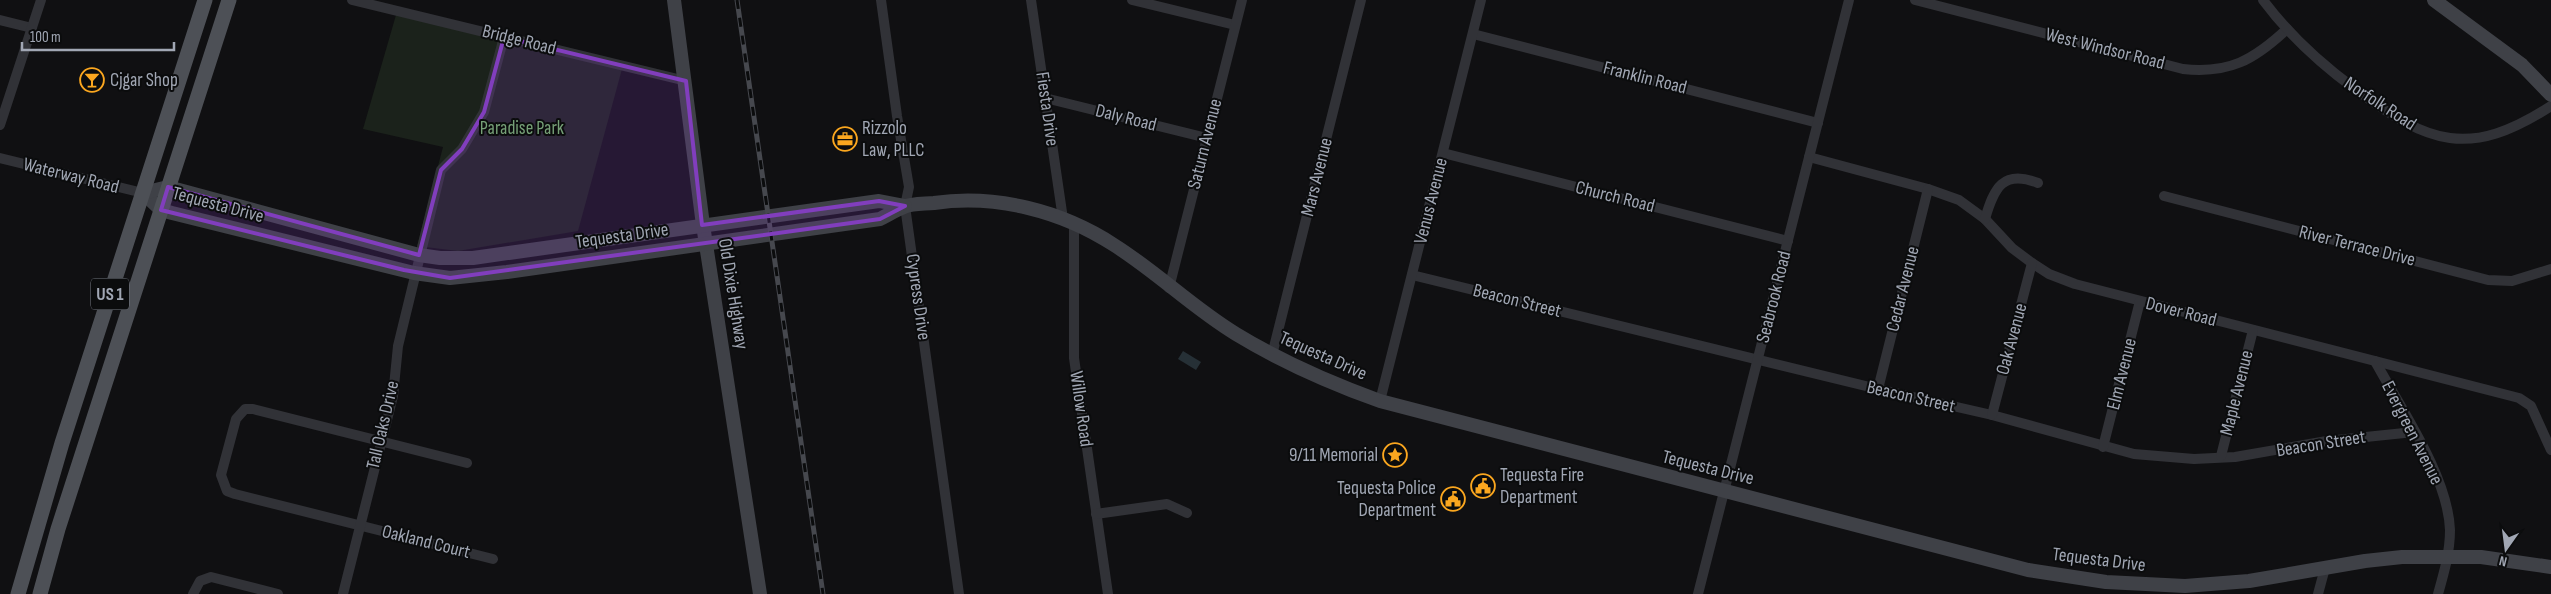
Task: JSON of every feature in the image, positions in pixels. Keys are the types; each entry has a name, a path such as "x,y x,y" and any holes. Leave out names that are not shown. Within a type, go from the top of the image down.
{"main road":[{"name":"US 1","path":"18,594 36,527 205,0"},
{"name":"US 1","path":"40,594 47,566 228,0"},
{"path":"36,527 38,553 47,566"}],"street":[{"path":"0,125 41,0"},
{"name":"Bridge Road","path":"352,0 686,81"},
{"name":"Old Dixie Highway","path":"674,0 686,81 703,225 760,594"},
{"name":"Cypress Drive","path":"881,0 896,116 909,187 905,206 960,594"},
{"name":"Fiesta Drive","path":"1031,0 1045,98 1068,221"},
{"path":"1132,0 1235,25"},
{"name":"Saturn Avenue","path":"1169,288 1242,0"},
{"name":"Mars Avenue","path":"1272,355 1361,0"},
{"name":"Venus Avenue","path":"1380,402 1481,0"},
{"name":"Seabrook Road","path":"1698,594 1849,0"},
{"name":"West Windsor Road","path":"1915,0 2183,69 2198,71 2214,70 2244,62 2257,55 2287,29"},
{"name":"Norfolk Road","path":"2263,0 2287,29 2333,73 2389,114 2411,127 2427,133 2462,139 2487,137 2520,126 2551,106"},
{"path":"2434,0 2522,65 2551,96"},
{"path":"0,20 32,28"},
{"name":"Franklin Road","path":"1473,34 1818,122"},
{"name":"Tall Oaks Drive","path":"343,594 393,396 398,346 418,254 441,170 467,142 484,112 504,37"},
{"name":"Daly Road","path":"1045,98 1207,138"},
{"name":"Church Road","path":"1443,153 1788,241"},
{"name":"Waterway Road","path":"0,158 143,193"},
{"name":"Dover Road","path":"1809,158 1928,189 1959,200 1985,219 2012,248 2032,263 2049,274 2075,284 2526,401 2536,413 2551,450"},
{"path":"1985,219 1991,200 1998,187 2010,179 2023,177 2038,184"},
{"name":"Tequesta Drive","path":"143,193 168,187 418,254 440,258 473,258 879,200 905,206 968,200 997,202 1026,207 1068,221 1114,245 1215,321 1272,355 1308,373 1380,402 1723,492 2049,574 2106,582 2199,590 2402,557 2448,556 2518,561 2551,567"},
{"name":"Cedar Avenue","path":"1878,389 1928,189"},
{"name":"Tequesta Drive","path":"143,193 160,210 414,273 442,277 469,277 880,219 905,206"},
{"name":"River Terrace Drive","path":"2164,196 2488,280 2512,281 2551,269"},
{"name":"Willow Road","path":"1068,221 1074,358 1108,594"},
{"name":"Oak Avenue","path":"1992,415 2032,263"},
{"name":"Beacon Street","path":"1412,275 1992,415 2103,447 2164,458 2209,459 2221,456 2235,457 2327,441 2414,432"},
{"name":"Elm Avenue","path":"2103,447 2140,301"},
{"name":"Maple Avenue","path":"2221,456 2253,330"},
{"name":"Evergreen Avenue","path":"2376,361 2414,432 2444,494 2450,529 2448,556 2438,594"},
{"name":"Oakland Court","path":"380,442 253,408 245,409 236,419 221,475 227,491 235,494 493,559"},
{"path":"380,442 468,463"},
{"path":"1096,514 1168,504 1187,513"},
{"path":"2318,594 2325,568"},
{"path":"192,594 200,581 211,577 278,594"}],"highlighted area":[{"path":"504,37 686,81 702,225 879,201 905,206 880,219 450,278 404,270 161,210 168,187 419,255 441,170 462,149 484,112"}],"green space":[{"name":"Paradise Park","path":"396,15 622,69 578,231 458,251 417,246 443,147 363,129"}],"shaded area":[{"path":"1183,351 1201,362 1196,370 1178,359"}],"railway":[{"path":"737,0 823,594"}],"place":[{"name":"Cjgar Shop","path":"92,80"},
{"name":"Rizzolo Law, PLLC","path":"845,139"},
{"name":"9/11 Memorial","path":"1395,455"},
{"name":"Tequesta Fire Department","path":"1483,486"},
{"name":"Tequesta Police Department","path":"1453,499"}]}
